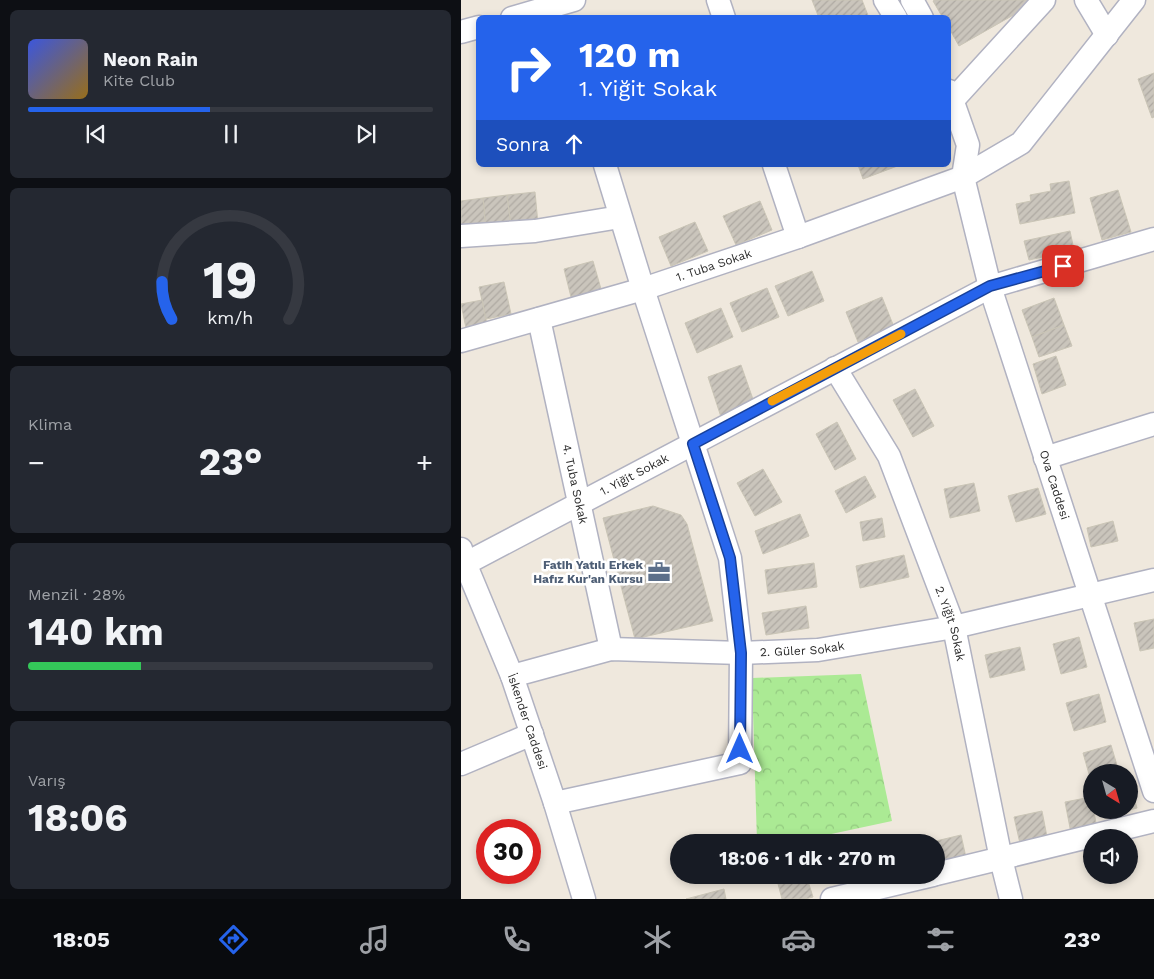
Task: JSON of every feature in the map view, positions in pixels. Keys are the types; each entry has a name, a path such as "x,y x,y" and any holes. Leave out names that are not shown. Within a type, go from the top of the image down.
{"street":[{"path":"718,0 723,15"},
{"path":"885,0 893,15"},
{"path":"911,0 919,15"},
{"path":"951,95 1044,0"},
{"path":"1086,0 1107,35"},
{"name":"1. Tuba Sokak","path":"461,341 643,289 798,237 963,178 1021,143 1134,0"},
{"path":"524,15 562,6"},
{"path":"461,32 476,28"},
{"name":"Ova Caddesi","path":"951,99 968,145 963,178"},
{"name":"Ova Caddesi","path":"951,161 963,178 990,286 1154,791"},
{"path":"555,803 740,764 741,653 730,558 606,167"},
{"path":"774,167 798,237"},
{"path":"461,236 535,231 620,217"},
{"name":"1. Yiğit Sokak","path":"462,559 579,503 990,286 1154,239"},
{"name":"4. Tuba Sokak","path":"539,319 611,649"},
{"name":"2. Yiğit Sokak","path":"835,368 889,456 954,627 1001,859 1011,899"},
{"path":"1045,458 1154,424"},
{"name":"İskender Caddesi","path":"462,559 512,676 555,803 581,898"},
{"name":"2. Güler Sokak","path":"512,676 611,649 741,653 818,650 954,627 1154,580"},
{"path":"461,764 532,734"},
{"path":"945,873 1154,821"},
{"path":"832,899 896,884"}],"green space":[{"path":"861,674 892,821 831,834 757,834 752,678"}],"building":[{"path":"812,0 862,0 868,15 818,15"},
{"path":"1038,0 959,46 951,32 951,15 941,15 933,1"},
{"path":"1154,73 1154,117 1152,118 1138,79"},
{"path":"859,167 895,167 863,179"},
{"path":"1069,181 1075,213 1020,224 1016,204 1031,201 1030,195 1051,191 1050,184"},
{"path":"1118,190 1131,232 1102,240 1090,198"},
{"path":"535,192 538,224 511,227 507,195"},
{"path":"507,195 511,227 486,230 483,198"},
{"path":"483,198 486,230 461,234 461,201"},
{"path":"760,201 772,230 736,245 723,216"},
{"path":"695,222 708,251 671,266 659,237"},
{"path":"1070,231 1074,250 1029,260 1024,241"},
{"path":"593,261 601,289 571,297 564,269"},
{"path":"812,271 824,301 788,316 775,286"},
{"path":"504,282 511,314 486,319 479,287"},
{"path":"767,288 779,317 742,332 730,303"},
{"path":"882,297 894,327 858,342 846,312"},
{"path":"1054,298 1064,325 1032,337 1022,310"},
{"path":"482,300 488,329 467,333 461,304"},
{"path":"721,308 733,337 697,353 685,323"},
{"path":"1064,325 1072,346 1039,357 1032,337"},
{"path":"1056,356 1066,385 1042,394 1033,364"},
{"path":"741,365 755,405 721,417 708,377"},
{"path":"915,389 934,426 913,437 893,400"},
{"path":"837,422 856,459 835,470 816,434"},
{"path":"763,469 782,502 755,516 737,483"},
{"path":"865,476 876,497 846,513 835,491"},
{"path":"974,483 980,511 950,518 944,489"},
{"path":"1038,488 1046,514 1016,522 1008,496"},
{"name":"Fatih Yatılı Erkek Hafız Kur'an Kursu","path":"653,506 681,515 687,524 713,621 635,639 603,518"},
{"path":"800,514 809,536 763,554 755,531"},
{"path":"882,518 885,537 863,541 860,522"},
{"path":"1113,521 1118,541 1091,547 1087,528"},
{"path":"904,555 909,577 860,588 856,566"},
{"path":"814,563 817,587 768,594 765,570"},
{"path":"806,606 809,628 766,635 762,613"},
{"path":"1154,619 1154,648 1140,651 1134,623"},
{"path":"1079,637 1087,667 1061,674 1053,644"},
{"path":"1020,647 1025,670 990,678 985,655"},
{"path":"1099,694 1106,722 1074,731 1066,703"},
{"path":"1111,745 1117,764 1086,764 1083,753"},
{"path":"1083,799 1083,819 1095,819 1097,828 1083,829 1083,831 1071,833 1065,802"},
{"path":"1042,811 1048,842 1021,848 1014,817"},
{"path":"961,835 967,862 945,868 945,839"},
{"path":"778,884 809,884 813,897 805,899 782,899"},
{"path":"724,889 726,899 686,899"}],"slow traffic":[{"path":"772,401 901,334"}],"place":[{"name":"Fatih Yatılı Erkek Hafız Kur'an Kursu","path":"659,572"}],"route":[{"path":"740,749 741,653 730,558 693,444 990,286 1063,266"}]}
